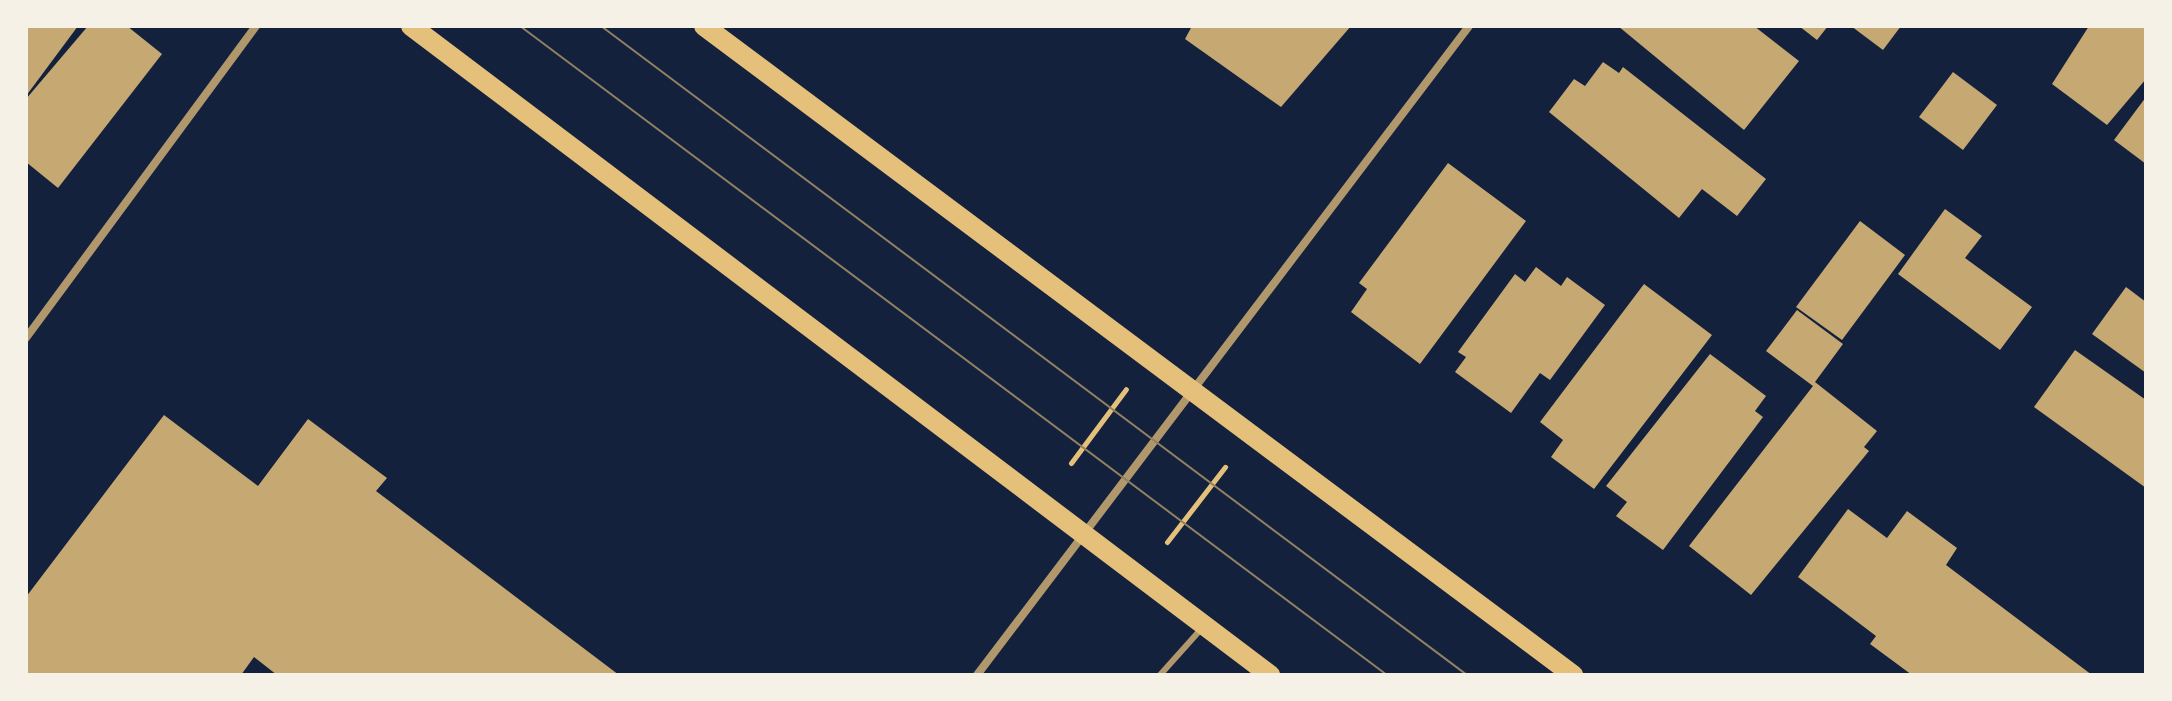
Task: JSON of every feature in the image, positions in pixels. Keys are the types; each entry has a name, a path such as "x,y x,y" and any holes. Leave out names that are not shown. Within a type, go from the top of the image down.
{"main road":[{"path":"411,26 1270,675"},
{"path":"704,26 1573,675"}],"street":[{"path":"26,338 256,26"},
{"path":"977,675 1469,26"}],"lane":[{"path":"1160,675 1204,625"}],"path":[{"path":"1071,463 1126,388"},
{"path":"1167,542 1225,467"}],"building":[{"path":"26,26 78,26 26,96"},
{"path":"88,26 127,26 162,54 58,188 26,162 26,99"},
{"path":"1192,26 1351,26 1281,107 1185,39"},
{"path":"1618,26 1754,26 1799,61 1744,130"},
{"path":"1799,26 1828,26 1817,40"},
{"path":"1851,26 1901,26 1883,50"},
{"path":"2089,26 2146,26 2146,79 2107,125 2052,84"},
{"path":"1603,62 1619,73 1623,67 1766,179 1737,216 1702,189 1679,218 1549,112 1574,79 1585,86"},
{"path":"1953,72 1997,105 1963,150 1919,117"},
{"path":"2146,97 2146,164 2114,140"},
{"path":"1448,163 1526,221 1420,364 1351,312 1367,289 1359,283"},
{"path":"1945,209 1982,236 1965,258 2032,307 2000,350 1898,274"},
{"path":"1860,221 1905,255 1842,340 1796,307"},
{"path":"1536,267 1561,286 1567,277 1605,305 1550,380 1540,373 1511,413 1455,372 1466,357 1458,352 1515,274 1525,282"},
{"path":"1644,284 1712,335 1594,489 1551,457 1563,440 1540,422"},
{"path":"2126,287 2146,302 2146,373 2092,334"},
{"path":"1797,310 1843,344 1815,382 1877,431 1864,447 1869,451 1751,595 1689,546 1813,386 1766,351"},
{"path":"2075,350 2146,400 2146,488 2034,407"},
{"path":"1710,354 1766,396 1755,411 1763,417 1663,550 1616,516 1627,502 1606,486"},
{"path":"164,415 258,486 308,419 387,478 376,491 619,675 277,675 254,657 241,675 26,675 26,597"},
{"path":"1848,509 1887,538 1907,511 1957,548 1946,565 2092,675 1912,675 1870,644 1876,636 1798,577"}],"tram line":[{"path":"520,26 1387,675"},
{"path":"601,26 1467,675"}]}
